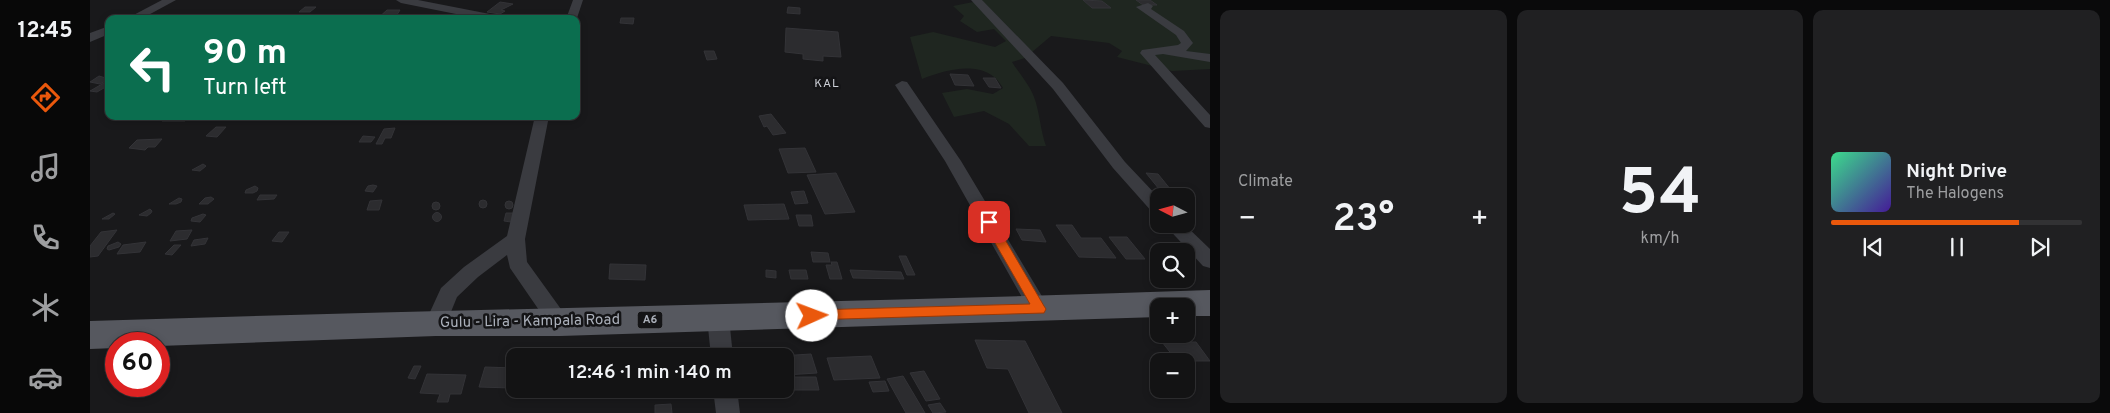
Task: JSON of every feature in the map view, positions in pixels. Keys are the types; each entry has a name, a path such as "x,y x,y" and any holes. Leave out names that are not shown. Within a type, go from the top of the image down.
{"main road":[{"name":"Gulu - Lira - Kampala Road","path":"90,335 436,323 560,323 1208,305"}],"street":[{"path":"139,15 171,0"},
{"path":"401,0 479,15"},
{"path":"573,15 578,0"},
{"path":"976,0 1058,86 1119,165 1150,199"},
{"path":"1148,6 1140,7 1180,33 1188,43 1182,48 1146,53 1210,124"},
{"path":"90,38 105,31"},
{"path":"1161,51 1210,58"},
{"path":"902,85 953,161 1040,309"},
{"path":"541,120 516,239 517,263 560,323"},
{"path":"1182,233 1210,261"},
{"path":"436,323 448,293 471,272 516,239"},
{"path":"718,318 721,348"},
{"path":"726,398 728,413"}],"shaded area":[{"path":"983,0 1210,0 1210,69 1172,71 1117,57 1122,51 1109,43 1051,36 1025,58 1012,62 1029,86 1034,97 1046,146 1029,146 1009,124 984,111 954,117 942,93 967,89 993,94 1003,88 996,79 987,73 977,69 966,68 943,72 922,79 910,37 933,32 995,47 1006,41 994,29 977,32 960,21 964,16 953,6"}],"building":[{"path":"1083,0 1102,1 1111,8 1092,8"},
{"path":"1136,0 1150,0 1157,5 1143,5"},
{"path":"500,2 513,4 501,10 505,11 500,14 487,12"},
{"path":"305,7 316,7 310,12 299,12"},
{"path":"788,7 800,8 800,14 787,13"},
{"path":"387,10 400,10 397,15 381,15"},
{"path":"621,18 634,18 633,24 620,23"},
{"path":"786,28 838,32 841,57 823,56 823,61 803,59 803,54 785,52"},
{"path":"704,51 714,51 717,59 707,60"},
{"path":"950,74 968,75 974,86 955,85"},
{"path":"99,76 105,78 105,81 100,84 90,82"},
{"path":"983,78 995,78 1001,88 989,87"},
{"path":"105,82 105,87 97,92 90,91"},
{"path":"771,114 786,133 773,135 767,126 764,127 759,116"},
{"path":"163,120 186,120 185,121"},
{"path":"216,127 226,127 217,137 206,136"},
{"path":"395,128 391,138 385,138 382,144 376,144 384,129"},
{"path":"363,136 375,137 371,142 359,142"},
{"path":"162,139 155,147 148,147 145,150 129,148 137,140"},
{"path":"805,148 816,172 788,173 779,149"},
{"path":"203,164 206,166 200,171 192,170"},
{"path":"836,173 855,212 825,214 807,175"},
{"path":"1146,173 1158,174 1169,188 1158,188"},
{"path":"255,186 258,188 257,191 245,193 246,190"},
{"path":"368,186 377,186 373,192 365,191"},
{"path":"804,191 808,203 795,204 791,192"},
{"path":"260,195 277,195 274,199 257,200"},
{"path":"211,197 214,199 208,204 199,204 205,198"},
{"path":"179,198 182,199 181,202 169,204"},
{"path":"382,200 379,210 367,210 370,201"},
{"path":"483,200 487,204 483,208 479,204"},
{"path":"509,201 513,205 509,209 505,205"},
{"path":"436,202 440,206 436,210 432,206"},
{"path":"784,204 789,219 748,220 744,205"},
{"path":"150,209 152,211 147,216 139,215"},
{"path":"113,213 115,214 109,219 102,219"},
{"path":"437,213 441,217 437,221 433,217"},
{"path":"506,213 514,213 511,222 504,221"},
{"path":"203,214 206,215 200,222 191,221 192,218"},
{"path":"796,215 811,215 813,226 799,226"},
{"path":"1056,225 1072,225 1081,238 1101,238 1116,258 1079,257"},
{"path":"1016,229 1040,230 1046,242 1022,240"},
{"path":"117,230 98,256 90,257 90,246 101,232"},
{"path":"192,230 187,239 170,241 176,231"},
{"path":"279,232 289,232 282,242 272,241"},
{"path":"1109,237 1127,237 1145,259 1126,259"},
{"path":"208,238 205,244 191,246 194,240"},
{"path":"118,242 121,244 119,247 107,249 108,246"},
{"path":"146,242 140,252 117,254 123,245"},
{"path":"174,245 181,245 172,255 165,254"},
{"path":"811,252 828,253 830,262 813,262"},
{"path":"899,256 906,256 915,275 907,275"},
{"path":"831,262 837,262 842,279 830,279 826,265 832,265"},
{"path":"610,264 646,265 645,280 609,279"},
{"path":"766,270 776,271 776,278 766,277"},
{"path":"789,270 806,270 808,279 791,279"},
{"path":"850,270 901,272 904,279 853,278"},
{"path":"975,340 1025,341 1062,413 1029,413 1008,369 987,368"},
{"path":"1196,342 1210,361 1195,361 1195,353 1171,353 1163,343"},
{"path":"811,354 817,373 794,374 794,355"},
{"path":"871,356 880,378 834,380 827,358"},
{"path":"414,366 421,366 415,379 408,378"},
{"path":"485,367 506,368 506,388 479,387"},
{"path":"924,371 940,399 926,401 910,373"},
{"path":"427,374 466,375 461,394 450,394 448,402 437,402 440,394 420,393"},
{"path":"903,376 925,413 906,413 887,379"},
{"path":"794,377 816,377 819,390 794,390"},
{"path":"885,381 889,391 873,392 869,382"},
{"path":"940,403 946,412 933,413 928,405"},
{"path":"671,404 672,413 655,413 655,405"}],"district":[{"name":"KAL","path":"827,84"}],"route":[{"path":"812,316 1040,309 989,222"}]}
